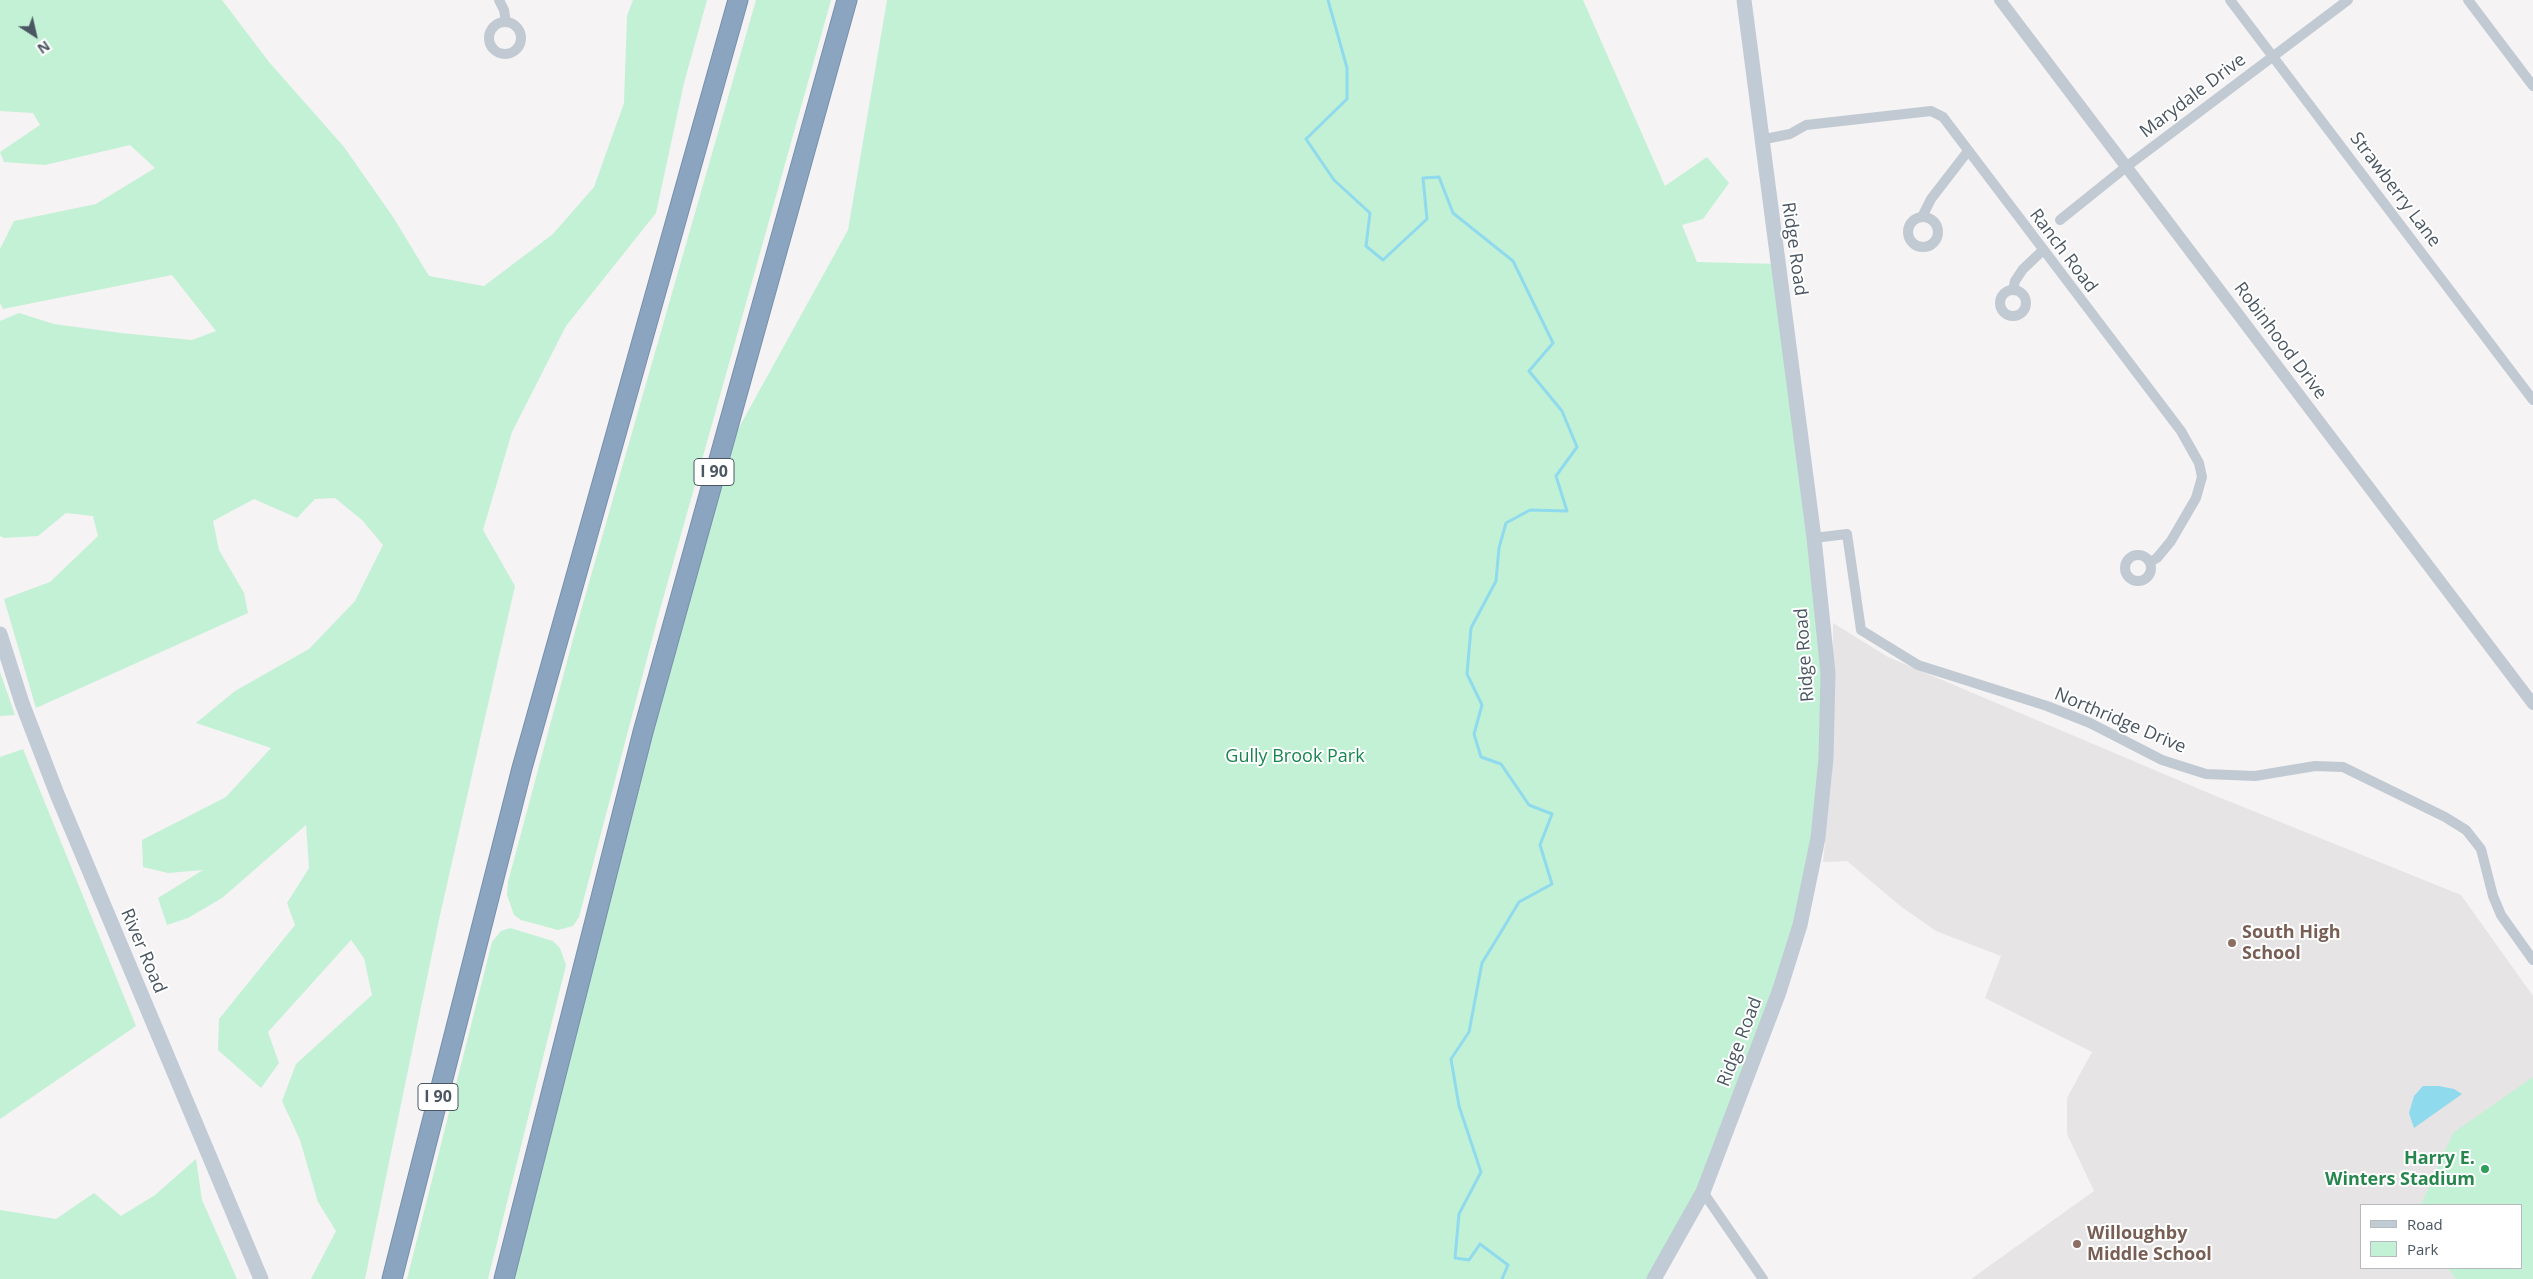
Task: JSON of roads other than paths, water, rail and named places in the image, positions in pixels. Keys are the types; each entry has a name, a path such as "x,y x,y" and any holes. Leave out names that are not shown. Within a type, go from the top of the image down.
{"highway":[{"name":"I 90","path":"392,1279 522,768 738,0"},
{"name":"I 90","path":"504,1279 643,732 847,0"}],"main road":[{"name":"Ridge Road","path":"1654,1279 1703,1192 1779,992 1800,925 1818,838 1826,758 1828,673 1814,538 1760,140 1744,0"},
{"name":"River Road","path":"0,634 22,703 57,794 261,1279"}],"street":[{"path":"499,0 504,10 506,22"},
{"name":"Robinhood Drive","path":"2000,0 2533,704"},
{"name":"Strawberry Lane","path":"2230,0 2533,400"},
{"name":"Marydale Drive","path":"2060,220 2126,167 2348,0"},
{"path":"2468,0 2533,86"},
{"name":"Ranch Road","path":"1760,140 1790,134 1806,125 1931,111 1943,117 2181,431 2199,462 2202,477 2196,498 2171,541 2157,558 2150,562"},
{"path":"1922,217 1930,199 1968,151"},
{"path":"2013,290 2015,281 2023,269 2043,250"},
{"name":"Northridge Drive","path":"1814,538 1848,534 1861,630 1918,665 2064,713 2090,723 2162,760 2206,774 2255,776 2315,766 2343,767 2445,817 2466,830 2482,849 2493,896 2501,915 2533,960"},
{"path":"1703,1192 1763,1279"}],"water":[{"path":"2423,1086 2439,1086 2454,1089 2462,1094 2414,1128 2409,1113 2414,1096"}],"waterway":[{"path":"1328,0 1347,68 1347,99 1306,139 1334,180 1370,213 1366,246 1383,260 1427,219 1423,178 1439,177 1453,213 1513,261 1553,343 1529,371 1562,411 1577,447 1556,476 1567,511 1530,510 1506,523 1499,548 1496,581 1471,628 1467,674 1482,705 1474,734 1481,757 1501,764 1529,805 1552,814 1540,845 1552,884 1519,902 1482,963 1469,1032 1451,1059 1459,1106 1481,1172 1459,1214 1455,1258 1469,1260 1480,1244 1508,1265 1502,1279"}],"place":[{"name":"South High School","path":"2232,943"},
{"name":"Harry E. Winters Stadium","path":"2485,1169"},
{"name":"Willoughby Middle School","path":"2077,1244"}],"park label":[{"name":"Gully Brook Park","path":"1295,757"}]}
